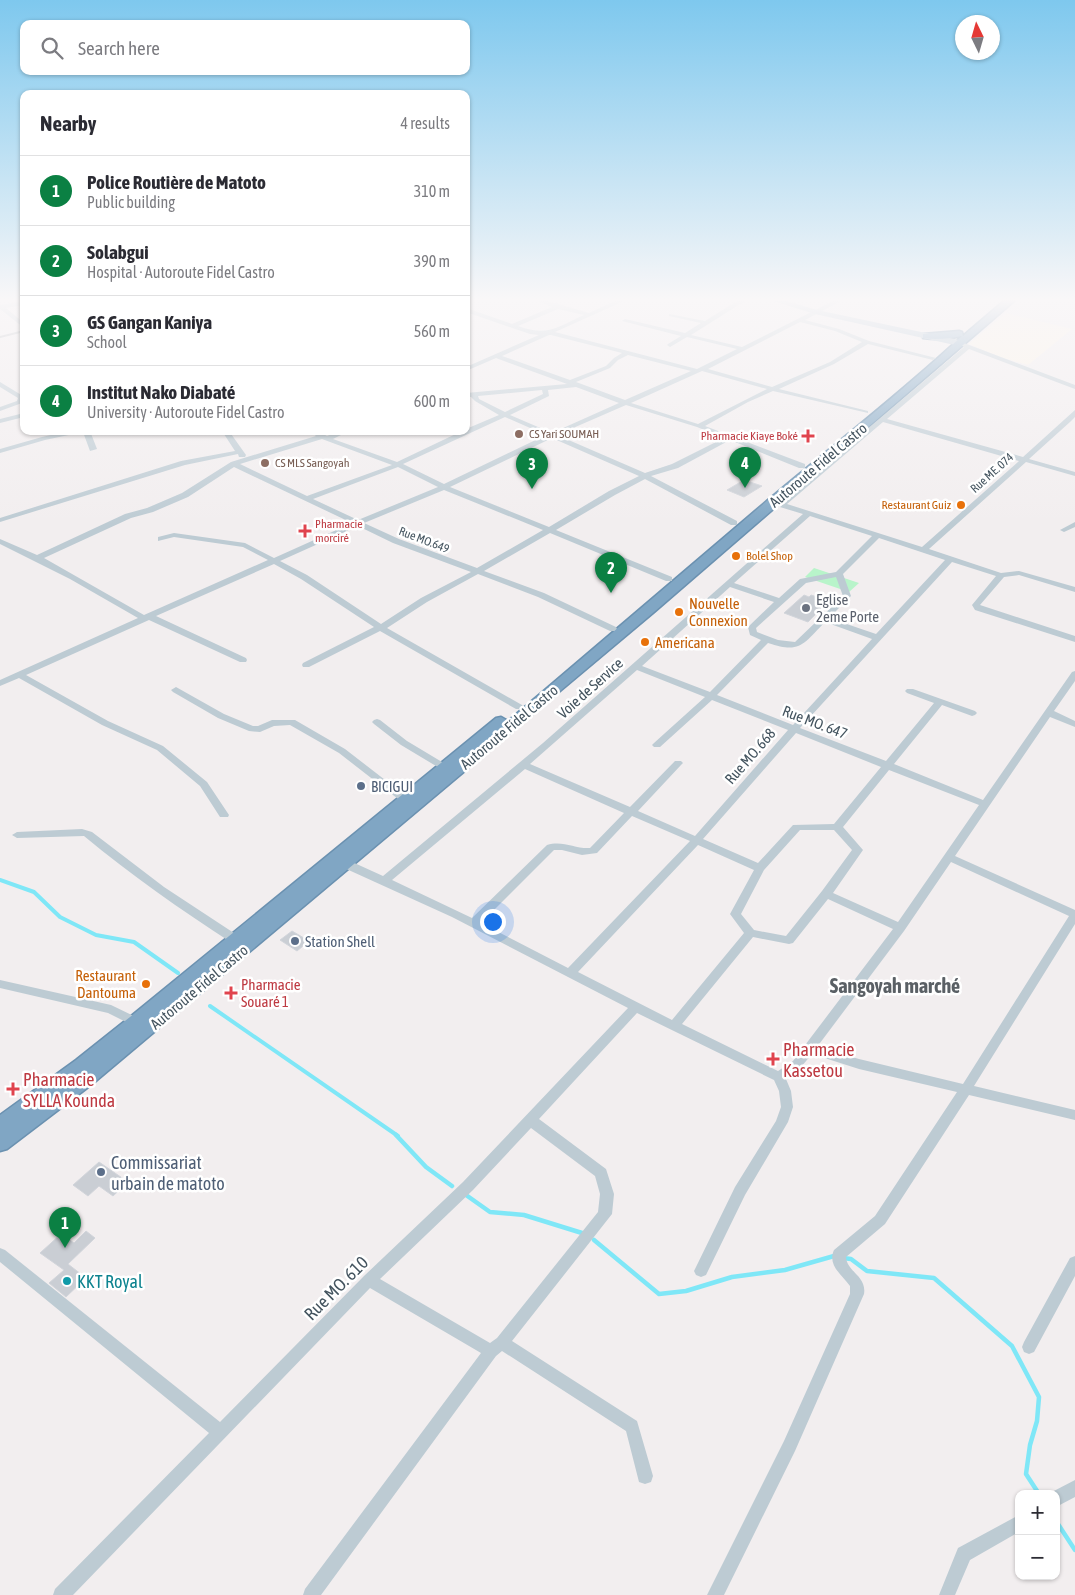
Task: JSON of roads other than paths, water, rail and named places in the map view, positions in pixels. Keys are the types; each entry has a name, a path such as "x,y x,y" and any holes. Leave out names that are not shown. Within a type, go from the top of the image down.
{"highway":[{"name":"Autoroute Fidel Castro","path":"0,1124 82,1065 136,1022 613,629 668,579 866,412 920,375"},
{"name":"Autoroute Fidel Castro","path":"0,1143 153,1025 857,437 915,388 926,375"}],"street":[{"path":"552,375 626,403 699,426 802,466"},
{"path":"571,382 587,375"},
{"path":"0,683 274,560 444,487 550,436 688,375"},
{"path":"721,375 866,412"},
{"path":"699,426 803,375"},
{"path":"1044,375 1075,387"},
{"path":"0,384 20,396"},
{"path":"470,394 545,390 580,385"},
{"path":"857,437 882,420 915,388"},
{"path":"470,431 547,395 545,390"},
{"path":"470,394 477,400 505,415 645,476 734,523"},
{"path":"0,409 20,402"},
{"name":"Rue ME. 074","path":"923,550 1068,421 1075,412"},
{"path":"0,421 20,415"},
{"path":"882,420 1075,474"},
{"path":"0,451 59,435"},
{"path":"88,435 93,449"},
{"path":"228,435 246,460"},
{"path":"319,435 397,464 444,487 668,579"},
{"path":"36,559 128,516 150,510 185,495 235,464 333,435"},
{"path":"305,499 397,464 461,435"},
{"path":"306,665 382,627 424,600 645,476 676,466 729,438"},
{"path":"0,520 184,463 239,452"},
{"name":"Rue MO.649","path":"235,464 396,541 541,595 613,629"},
{"path":"778,503 1001,575 1020,573 1075,590"},
{"name":"Voie de Service","path":"385,880 459,821 524,765 809,513"},
{"path":"1064,530 1075,524"},
{"path":"161,539 174,535 245,545 274,560 382,627 396,638 519,707"},
{"path":"839,574 847,596 798,644 766,640 753,633 752,627 804,581 839,574 878,535"},
{"path":"0,541 145,617 243,660"},
{"name":"Rue MO. 668","path":"571,972 697,840 793,730 950,559"},
{"path":"1001,575 977,607 1075,639"},
{"path":"728,584 781,602"},
{"path":"824,619 878,638"},
{"path":"657,745 710,697 766,640"},
{"name":"Rue MO. 647","path":"635,666 793,730 985,804"},
{"path":"18,674 105,723 160,748 204,784 224,815"},
{"path":"778,1077 797,1064 900,928 1075,674"},
{"path":"176,690 195,699 221,716 252,729 260,729 272,723 292,722 342,751 406,800"},
{"path":"910,691 972,713"},
{"path":"837,827 940,702"},
{"path":"1048,712 1075,724"},
{"path":"377,722 399,739 444,768"},
{"path":"474,923 550,847 560,846 590,852 678,763"},
{"path":"524,765 760,868"},
{"path":"797,827 837,827 858,850 826,894 788,940 750,933 735,914 760,868 797,827"},
{"path":"17,836 82,832 88,834 125,865 168,896 236,940"},
{"path":"715,1595 756,1519 827,1366 857,1294 859,1288 857,1283 840,1260 880,1220 966,1089 1075,915 948,857"},
{"path":"346,864 385,880 474,923 636,1007 778,1077 785,1091 787,1107 782,1122 740,1191 701,1271"},
{"path":"826,894 900,928"},
{"path":"675,1025 750,933"},
{"path":"0,984 111,1009 136,1022"},
{"name":"Rue MO. 610","path":"61,1595 369,1280 468,1186 636,1007"},
{"path":"809,1049 859,1064 1075,1114"},
{"path":"310,1595 354,1538 413,1455 497,1347 605,1214 607,1194 602,1173 530,1120"},
{"path":"0,1254 220,1432"},
{"path":"1029,1347 1075,1262"},
{"path":"369,1280 497,1347 632,1426 645,1476"},
{"path":"1060,1497 1075,1488"},
{"path":"948,1595 964,1554 1015,1525"}],"waterway":[{"path":"0,880 34,892 60,917 96,935 134,942 178,973"},
{"path":"210,1006 398,1136"},
{"path":"396,1135 426,1167 452,1186"},
{"path":"466,1195 490,1212 524,1215 582,1233"},
{"path":"594,1240 659,1294 686,1291 732,1277 785,1270 834,1256"},
{"path":"843,1258 851,1259 867,1271 934,1278 1012,1346 1039,1397 1037,1421 1030,1445 1026,1474 1036,1490"},
{"path":"1060,1527 1075,1550"}],"place":[{"name":"CS Yari SOUMAH","path":"519,434"},
{"name":"Pharmacie Kiaye Boké","path":"808,436"},
{"name":"CS MLS Sangoyah","path":"265,463"},
{"name":"Institut Nako Diabaté","path":"745,488"},
{"name":"GS Gangan Kaniya","path":"532,489"},
{"name":"Restaurant Guiz","path":"961,505"},
{"name":"Pharmacie morciré","path":"305,531"},
{"name":"Bolel Shop","path":"736,556"},
{"name":"Solabgui","path":"611,593"},
{"name":"Eglise 2eme Porte","path":"806,608"},
{"name":"Nouvelle Connexion","path":"679,612"},
{"name":"Americana","path":"645,642"},
{"name":"BICIGUI","path":"361,786"},
{"name":"Station Shell","path":"295,941"},
{"name":"Restaurant Dantouma","path":"146,984"},
{"name":"Pharmacie Souaré 1","path":"231,993"},
{"name":"Pharmacie Kassetou","path":"773,1059"},
{"name":"Pharmacie SYLLA Kounda","path":"13,1089"},
{"name":"Commissariat urbain de matoto","path":"101,1172"},
{"name":"Police Routière de Matoto","path":"65,1248"},
{"name":"KKT Royal","path":"67,1281"}],"district":[{"name":"Sangoyah marché","path":"895,985"}]}
